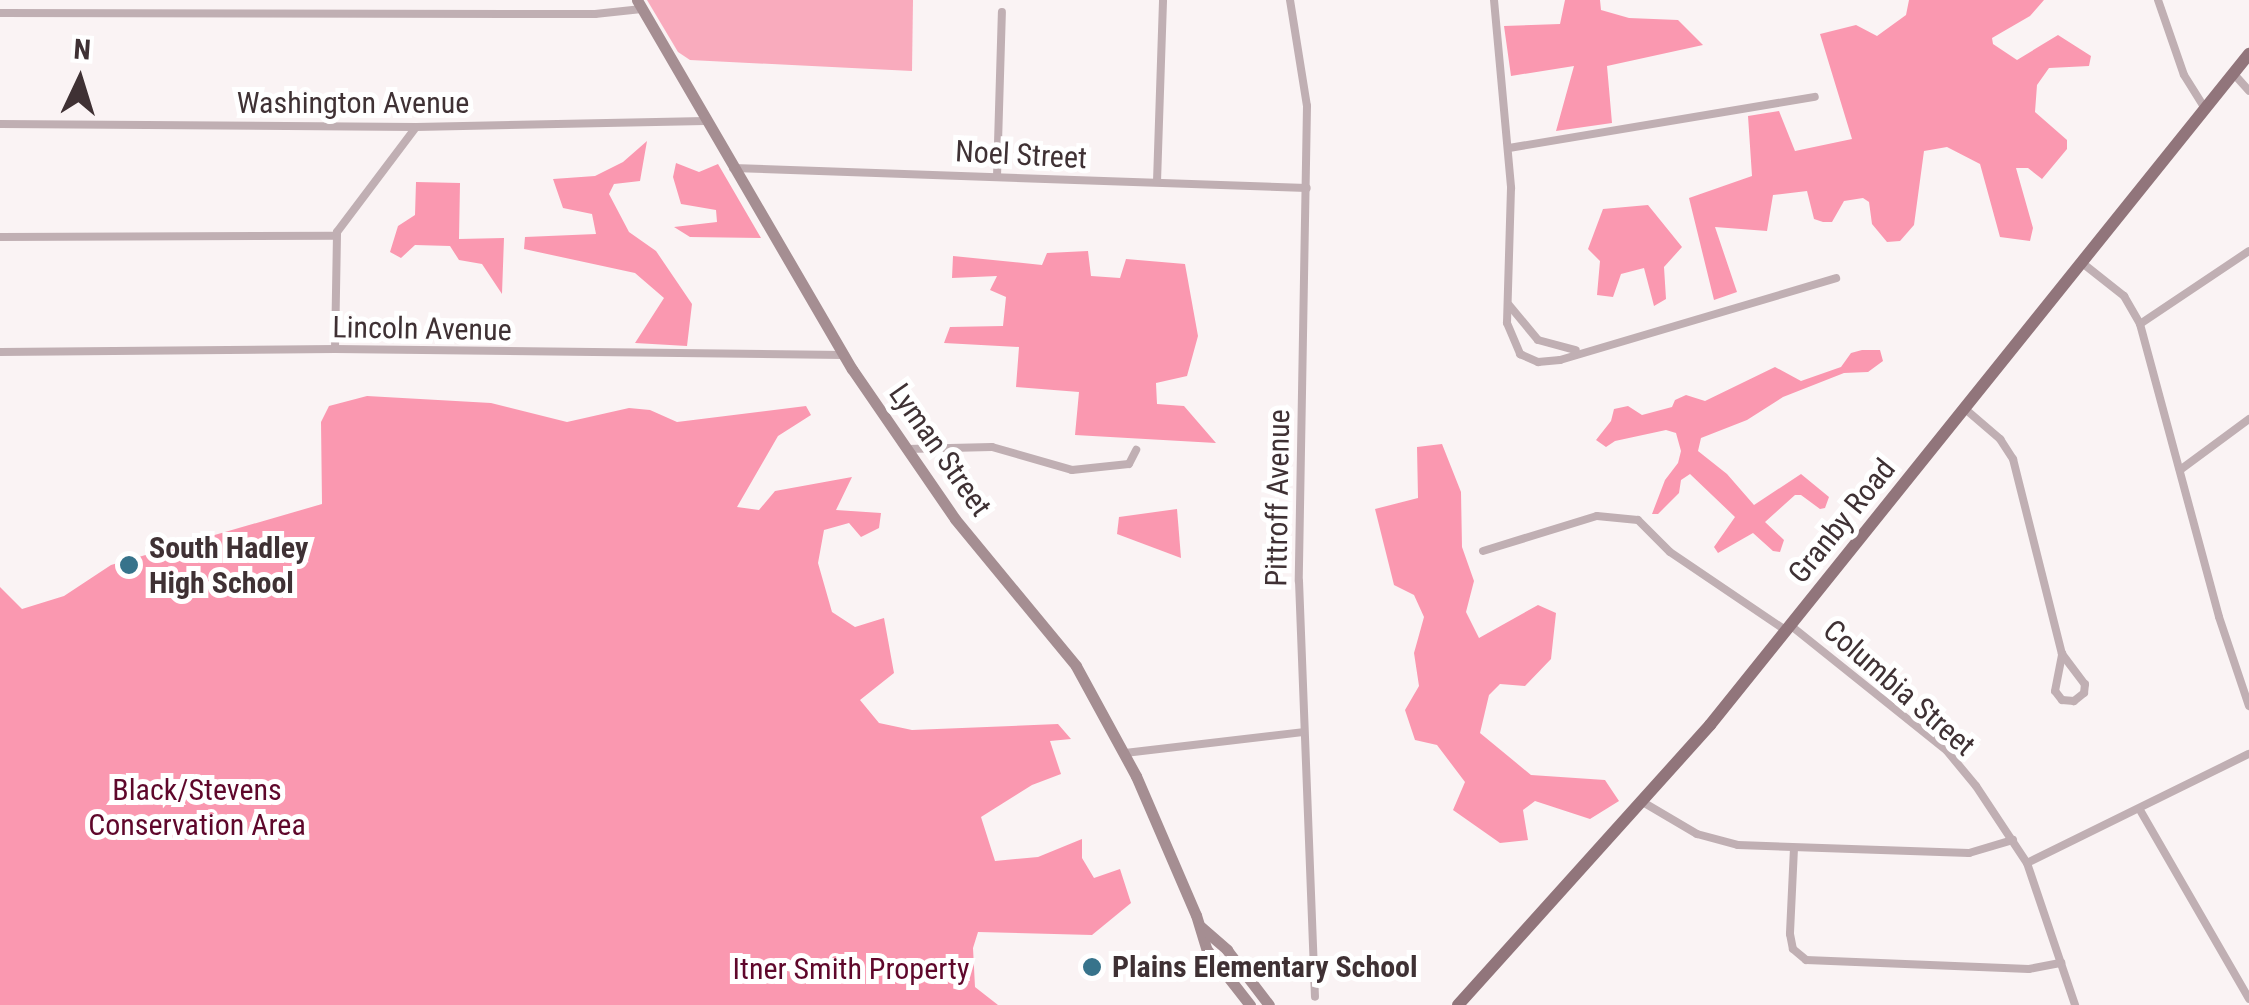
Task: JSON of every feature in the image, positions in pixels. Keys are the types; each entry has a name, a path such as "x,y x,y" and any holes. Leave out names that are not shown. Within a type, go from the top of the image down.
{"main road":[{"name":"Lyman Street","path":"640,4 844,355 955,519 1060,642 1126,754 1201,927 1207,950 1250,1005"},
{"name":"Granby Road","path":"1458,1005 1641,801 1788,628 2249,54"},
{"name":"Lyman Street","path":"1201,927 1227,950 1269,1005"}],"street":[{"path":"1157,182 1164,0"},
{"name":"Pittroff Avenue","path":"1290,0 1304,72 1307,188 1299,534 1315,997"},
{"path":"1494,0 1508,148 1510,338 1526,357 1546,362 1836,278"},
{"path":"2158,0 2180,66 2204,107"},
{"path":"0,12 595,14 640,4"},
{"path":"997,177 1002,12"},
{"path":"2233,73 2249,91"},
{"path":"1508,148 1815,98"},
{"name":"Washington Avenue","path":"0,124 416,127 705,120"},
{"path":"335,348 336,236 346,216 405,146 416,127"},
{"name":"Noel Street","path":"734,168 1307,188"},
{"path":"0,237 336,236"},
{"path":"2140,324 2249,251"},
{"path":"2081,262 2124,296 2140,324 2249,706"},
{"path":"1509,304 1538,340 1580,350"},
{"name":"Lincoln Avenue","path":"0,352 335,348 844,355"},
{"path":"1964,408 2000,439 2013,459 2062,654 2085,684 2082,696 2074,701 2062,700 2054,691 2062,654"},
{"path":"2180,470 2249,418"},
{"path":"907,450 992,447 1072,470 1128,464 1136,450"},
{"name":"Columbia Street","path":"1482,552 1597,516 1638,520 1670,552 1788,628 1947,751 2028,863 2075,1005"},
{"path":"2237,671 2249,667"},
{"path":"1126,754 1303,732"},
{"path":"2028,863 2249,754"},
{"path":"1641,801 1712,840 1794,848 1969,853 2013,840"},
{"path":"2140,810 2249,999"},
{"path":"1794,848 1790,934 1793,949 1806,960 2029,969 2061,964"}],"shaded area":[{"path":"647,0 913,0 912,71 690,60 678,52"}],"green space":[{"path":"1565,0 1600,0 1601,10 1629,18 1678,20 1703,45 1607,66 1612,123 1556,131 1574,66 1511,76 1504,26 1560,24"},
{"path":"1909,0 2044,0 2030,16 1992,38 1993,44 2017,60 2058,35 2091,56 2089,66 2049,68 2037,85 2035,112 2067,140 2067,149 2042,179 2028,168 2016,168 2033,228 2030,241 2000,237 1980,164 1947,147 1924,151 1914,225 1900,241 1887,242 1872,224 1869,202 1863,198 1844,201 1832,222 1823,222 1814,219 1807,191 1773,195 1767,231 1715,227 1737,292 1714,300 1689,198 1752,176 1748,116 1779,111 1795,151 1852,139 1820,34 1856,25 1877,36 1906,15"},
{"path":"647,141 640,181 614,184 609,194 629,232 656,251 692,304 687,346 635,343 664,298 635,273 524,249 525,237 596,234 592,214 563,208 553,179 595,176 623,162"},
{"path":"676,163 699,172 718,164 761,238 690,237 674,227 717,222 716,210 681,204 673,177"},
{"path":"416,182 460,183 459,239 504,238 502,294 482,264 459,260 450,246 415,245 401,258 390,252 398,226 415,215"},
{"path":"1648,205 1682,247 1664,267 1666,299 1654,306 1644,268 1621,274 1613,297 1597,295 1600,261 1588,249 1603,209"},
{"path":"1088,251 1091,276 1120,278 1126,259 1185,264 1198,336 1187,376 1156,383 1157,404 1184,406 1216,443 1075,435 1079,392 1016,387 1019,347 944,343 950,327 1003,326 1006,297 990,290 997,276 952,278 953,256 1042,265 1047,253"},
{"path":"1880,350 1883,361 1868,372 1844,373 1783,397 1747,420 1701,438 1698,451 1727,474 1754,505 1801,474 1829,497 1825,508 1820,509 1795,495 1765,522 1784,540 1780,552 1773,551 1753,533 1718,553 1714,547 1735,517 1690,474 1681,480 1679,493 1658,514 1652,514 1665,480 1678,463 1681,451 1676,433 1666,430 1615,441 1606,447 1596,440 1611,421 1614,409 1628,406 1642,415 1672,407 1675,400 1686,395 1705,401 1775,367 1801,381 1841,367 1851,353"},
{"path":"367,396 491,403 567,422 629,408 650,410 677,422 806,406 811,415 778,436 737,507 759,510 775,491 852,477 836,510 881,513 879,528 861,537 849,523 824,530 818,563 832,612 855,627 884,618 894,673 860,700 879,723 912,730 1058,724 1071,739 1050,741 1061,774 1032,785 981,817 995,861 1038,857 1082,839 1082,858 1094,878 1120,869 1131,903 1092,935 978,932 973,948 975,987 998,1005 0,1005 0,587 22,609 64,596 111,565 322,504 321,422 329,406"},
{"path":"1442,444 1461,492 1462,547 1474,581 1466,612 1479,638 1538,605 1556,613 1551,659 1525,686 1500,684 1489,695 1480,733 1531,775 1605,780 1619,801 1590,819 1535,801 1523,810 1528,840 1500,843 1453,810 1465,782 1437,745 1415,740 1405,710 1419,686 1414,653 1424,617 1414,595 1394,585 1375,509 1418,498 1417,447"},
{"path":"1177,509 1181,558 1117,534 1119,517"}],"place":[{"name":"South Hadley High School","path":"129,565"},
{"name":"Plains Elementary School","path":"1092,967"}],"park label":[{"name":"Black/Stevens Conservation Area","path":"197,807"},
{"name":"Itner Smith Property","path":"851,969"}]}
